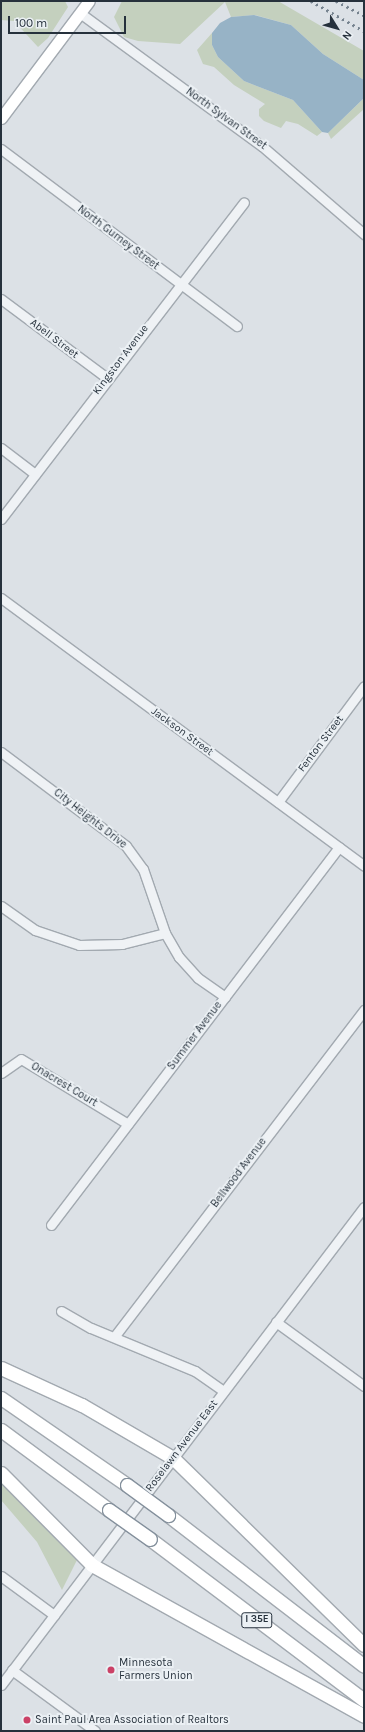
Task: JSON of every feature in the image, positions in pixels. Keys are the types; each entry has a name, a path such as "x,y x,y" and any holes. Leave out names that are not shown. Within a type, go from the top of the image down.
{"highway":[{"path":"1,1368 82,1405 173,1458 364,1645"},
{"name":"I 35E","path":"1,1398 168,1515 364,1666"},
{"name":"I 35E","path":"1,1430 150,1539 364,1700"},
{"path":"1,1473 92,1565 364,1716"}],"main road":[{"path":"1,118 90,1"}],"street":[{"name":"North Sylvan Street","path":"80,13 262,146 364,234"},
{"name":"North Gurney Street","path":"1,149 237,326"},
{"name":"Kingston Avenue","path":"1,519 179,284 244,202"},
{"name":"Abell Street","path":"1,299 107,378"},
{"path":"1,448 35,474"},
{"name":"Jackson Street","path":"1,598 364,866"},
{"name":"Fenton Street","path":"278,802 364,686"},
{"name":"City Heights Drive","path":"1,752 126,846 143,870 165,933 188,968 225,997"},
{"name":"Summer Avenue","path":"52,1225 339,847"},
{"path":"1,906 35,930 79,945 115,945 165,933"},
{"name":"Bellwood Avenue","path":"114,1337 364,1010"},
{"name":"Onacrest Court","path":"1,1073 21,1060 128,1124"},
{"name":"Roselawn Avenue East","path":"1,1685 364,1207"},
{"path":"61,1311 114,1337 195,1371 224,1391"},
{"path":"276,1322 364,1386"},
{"path":"1,1576 54,1615"},
{"path":"12,1670 95,1731"}],"green space":[{"path":"1,1 65,1 68,7 48,38 38,47 14,21 1,20"},
{"path":"122,1 278,1 364,51 364,80 323,54 291,25 255,15 231,17 225,2 180,44 138,41 124,37 114,17"},
{"path":"212,33 212,45 218,57 244,81 293,100 322,132 317,136 298,124 286,121 281,128 264,121 259,116 259,109 265,104 234,85 214,67 203,64 197,50"},
{"path":"364,98 364,109 331,139 328,133"},
{"path":"1,1482 78,1558 62,1590 37,1542 1,1500"}],"water":[{"path":"254,15 291,25 323,54 364,80 364,98 328,133 322,132 293,100 244,81 218,57 212,45 212,33 220,23 231,17"}],"railway":[{"path":"311,1 364,31"},
{"path":"336,1 364,15"}],"place":[{"name":"Minnesota Farmers Union","path":"111,1670"},
{"name":"Saint Paul Area Association of Realtors","path":"27,1720"}]}
